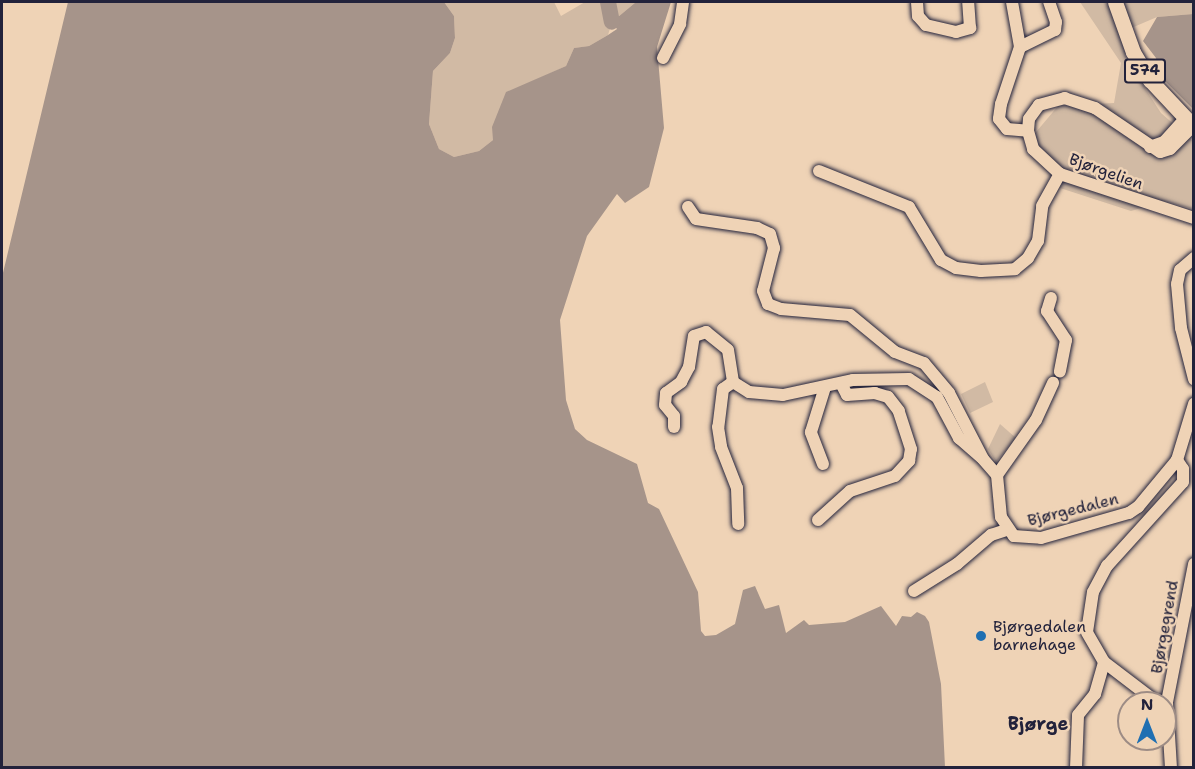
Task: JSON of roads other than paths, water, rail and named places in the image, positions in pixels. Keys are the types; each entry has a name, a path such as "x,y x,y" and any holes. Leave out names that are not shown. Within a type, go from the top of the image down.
{"main road":[{"name":"574","path":"1115,2 1133,52 1163,99 1190,125"}],"street":[{"path":"663,58 680,24 683,2"},
{"path":"917,2 918,16 926,25 956,32 970,28 968,2"},
{"path":"1012,2 1020,48 1001,104 999,119 1007,129 1028,131 1029,118 1039,105 1065,98 1095,108 1149,147 1160,152 1170,149 1190,125"},
{"path":"1020,48 1055,30 1056,22 1049,2"},
{"name":"Bjørgelien","path":"1028,131 1033,149 1060,174 1194,218"},
{"path":"819,171 909,207 941,260 956,268 981,271 1015,269 1028,258 1038,241 1041,206 1060,174"},
{"path":"688,207 696,219 757,228 770,234 774,248 763,291 768,304 781,309 850,315 895,352 924,363 949,393 983,459"},
{"path":"1194,258 1180,270 1177,284 1181,328 1194,378"},
{"path":"1051,298 1047,310 1066,340 1060,371"},
{"path":"674,427 674,416 666,405 666,393 681,382 689,367 692,342 699,332 706,332 728,350 733,382 739,389 765,395 841,383 909,379 925,387 946,410 959,438 997,475 1036,420 1053,383"},
{"path":"733,382 723,389 718,427 721,447 737,488 738,524"},
{"path":"818,520 850,491 895,476 909,461 911,449 899,411 888,397 875,393 847,395 841,383"},
{"path":"823,464 812,432 825,387"},
{"name":"Bjørgedalen","path":"914,591 957,564 991,535 1006,530 1026,539 1041,538 1129,513 1177,460 1194,404"},
{"path":"1142,691 1104,662 1088,639 1093,592 1107,566 1177,491 1184,476 1177,460"},
{"name":"Bjørgedalen","path":"997,475 999,511 1006,530"},
{"name":"Bjørgegrend","path":"1169,691 1194,564"},
{"path":"1076,768 1078,715 1095,693 1104,662"},
{"name":"Bjørgegrend","path":"1169,751 1171,768"}],"waterway":[{"path":"608,2 612,22"}],"place":[{"name":"Bjørgedalen barnehage","path":"981,636"}],"district":[{"name":"Bjørge","path":"1038,724"}]}
